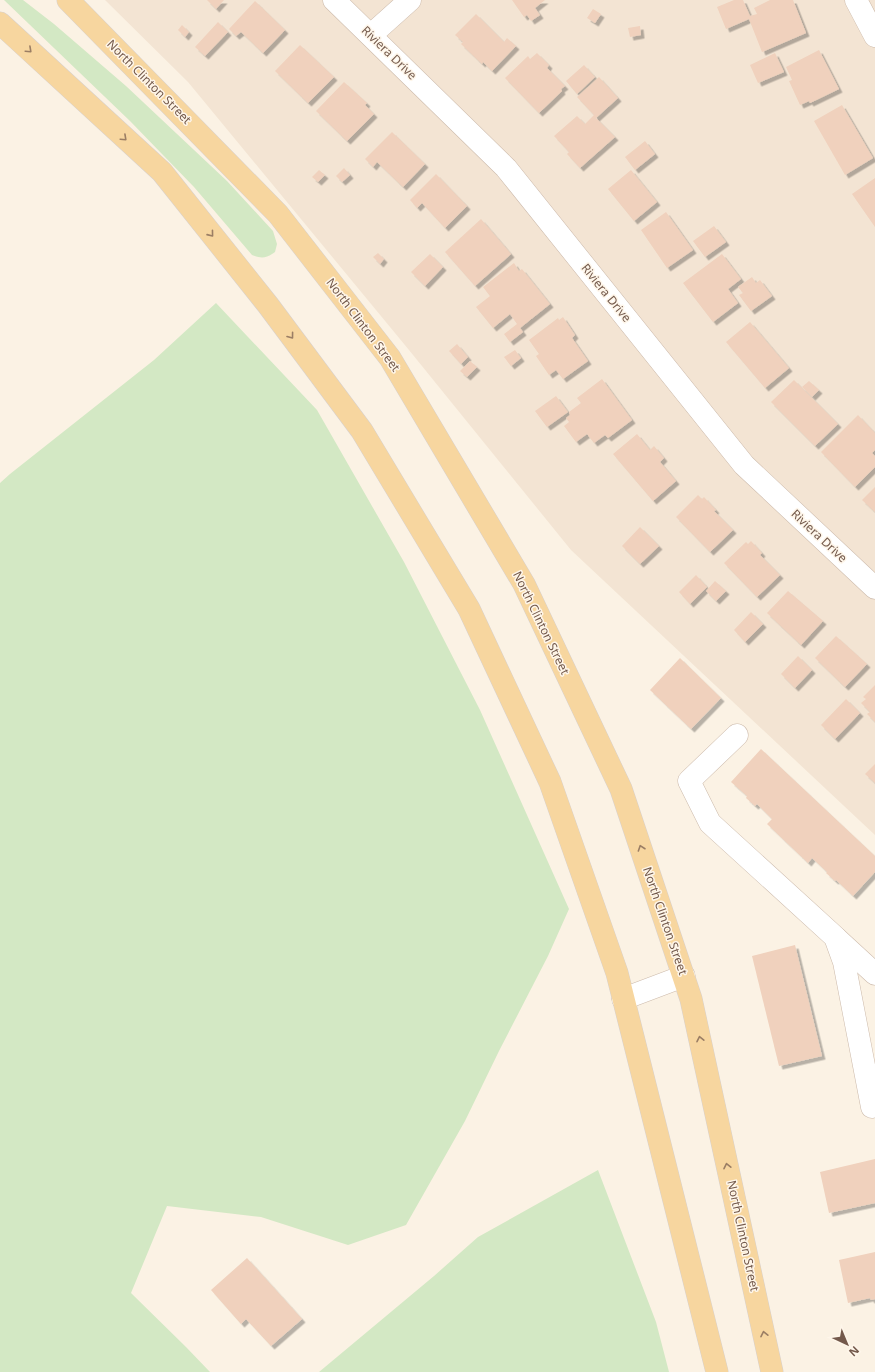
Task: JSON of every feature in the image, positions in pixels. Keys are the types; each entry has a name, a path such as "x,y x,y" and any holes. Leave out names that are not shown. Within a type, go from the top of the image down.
{"main road":[{"name":"North Clinton Street","path":"68,0 278,214 390,358 524,584 621,789 684,976 691,999 772,1372"},
{"path":"0,23 162,172 268,305 362,431 469,609 550,782 617,973 717,1372"}],"street":[{"name":"Riviera Drive","path":"334,0 506,168 744,465 875,588"},
{"path":"371,35 410,0"},
{"path":"856,0 875,36"},
{"path":"737,736 689,781 710,823 875,974"},
{"path":"835,937 844,962 872,1107 875,1106"},
{"path":"623,999 684,976"}],"shaded area":[{"path":"105,0 875,0 875,835 571,550 409,350 188,82"}],"green space":[{"path":"4,0 23,0 54,24 126,86 227,181 273,231 277,244 275,252 264,257 252,255 194,187 130,121"},
{"path":"216,303 317,410 404,562 480,710 569,909 548,956 465,1121 406,1225 348,1245 261,1217 167,1206 131,1293 210,1372 0,1372 0,483 154,360"},
{"path":"598,1170 656,1322 669,1372 319,1372 434,1276 478,1237"}],"building":[{"path":"207,0 224,0 216,9"},
{"path":"512,0 545,0 535,8 540,15 531,21 527,15 524,17"},
{"path":"734,0 743,0 750,16 757,14 754,8 770,0 793,0 806,33 762,52 749,19 726,29 717,7"},
{"path":"255,1 285,30 263,53 241,32 236,36 229,29"},
{"path":"593,9 601,14 595,23 587,18"},
{"path":"476,14 504,42 507,38 516,46 492,71 483,62 482,64 461,44 463,42 455,35"},
{"path":"218,22 228,32 205,56 195,47"},
{"path":"182,25 189,32 185,37 178,30"},
{"path":"640,26 641,35 630,37 628,28"},
{"path":"300,45 334,77 308,103 275,71"},
{"path":"819,50 839,89 810,103 809,101 800,105 789,81 792,80 786,67"},
{"path":"537,53 549,65 547,68 565,86 561,89 562,91 539,113 505,78 528,56 530,59"},
{"path":"775,53 784,72 758,83 750,65"},
{"path":"584,65 595,77 577,94 566,81"},
{"path":"599,77 618,98 596,118 615,137 580,168 567,154 569,152 554,136 577,116 585,124 594,115 577,97"},
{"path":"344,82 367,103 365,105 374,114 347,141 316,111"},
{"path":"842,105 873,158 845,175 814,121"},
{"path":"392,132 425,164 403,187 377,162 373,167 365,159"},
{"path":"645,141 655,154 635,170 625,157"},
{"path":"344,168 350,175 342,182 336,176"},
{"path":"319,170 325,175 318,182 312,177"},
{"path":"631,170 657,202 634,221 608,189"},
{"path":"436,174 467,206 445,228 422,203 417,208 410,200"},
{"path":"875,178 875,227 852,194"},
{"path":"666,212 693,250 667,268 641,230"},
{"path":"481,219 511,254 475,286 445,252"},
{"path":"714,226 726,242 705,257 693,241"},
{"path":"378,253 384,259 380,264 373,257"},
{"path":"430,254 443,267 425,286 411,272"},
{"path":"722,254 741,279 728,289 738,303 713,322 683,283"},
{"path":"514,263 519,271 522,269 550,304 520,328 523,332 510,342 504,334 517,324 510,314 493,328 476,307 490,296 483,287"},
{"path":"752,277 756,283 760,280 772,296 751,311 739,295 743,293 738,287"},
{"path":"563,317 575,335 572,338 588,361 563,379 556,370 549,375 536,356 539,354 529,340 558,318 559,320"},
{"path":"750,322 789,368 765,388 726,342"},
{"path":"457,344 468,357 461,364 449,351"},
{"path":"515,350 521,358 511,366 504,357"},
{"path":"470,361 477,367 467,377 460,371"},
{"path":"602,379 632,420 608,438 605,435 594,443 587,434 576,442 564,426 569,422 566,418 570,415 569,412 581,403 577,398"},
{"path":"794,380 838,424 815,446 771,402"},
{"path":"809,381 819,390 812,397 802,387"},
{"path":"556,396 568,412 547,427 535,411"},
{"path":"858,415 875,433 875,450 872,453 875,456 875,467 855,487 821,452"},
{"path":"637,434 650,450 654,446 664,458 660,462 676,481 653,501 613,454"},
{"path":"875,487 875,512 862,500"},
{"path":"698,495 702,499 704,497 716,510 714,511 733,530 710,552 676,517"},
{"path":"640,527 659,546 640,564 622,546"},
{"path":"751,541 762,553 760,555 780,575 757,597 724,563 746,542 748,544"},
{"path":"696,575 707,587 690,604 679,592"},
{"path":"715,581 726,591 716,601 706,591"},
{"path":"788,591 823,621 801,645 767,613"},
{"path":"751,612 763,624 745,642 734,630"},
{"path":"836,636 867,664 845,687 815,658"},
{"path":"798,656 812,670 795,688 781,674"},
{"path":"680,658 721,698 691,729 650,690"},
{"path":"875,685 875,722 867,714 870,712 861,703 866,699 863,697"},
{"path":"846,699 860,713 835,739 821,725"},
{"path":"761,749 875,856 875,872 853,896 826,873 827,872 812,858 808,863 767,824 772,819 757,804 755,806 746,798 747,796 731,782"},
{"path":"875,764 875,783 865,774"},
{"path":"795,945 822,1056 779,1066 752,956"},
{"path":"875,1159 875,1203 829,1213 820,1172"},
{"path":"875,1252 875,1299 871,1300 870,1298 848,1303 839,1260"},
{"path":"247,1258 302,1319 271,1346 246,1319 241,1324 211,1290"}]}
